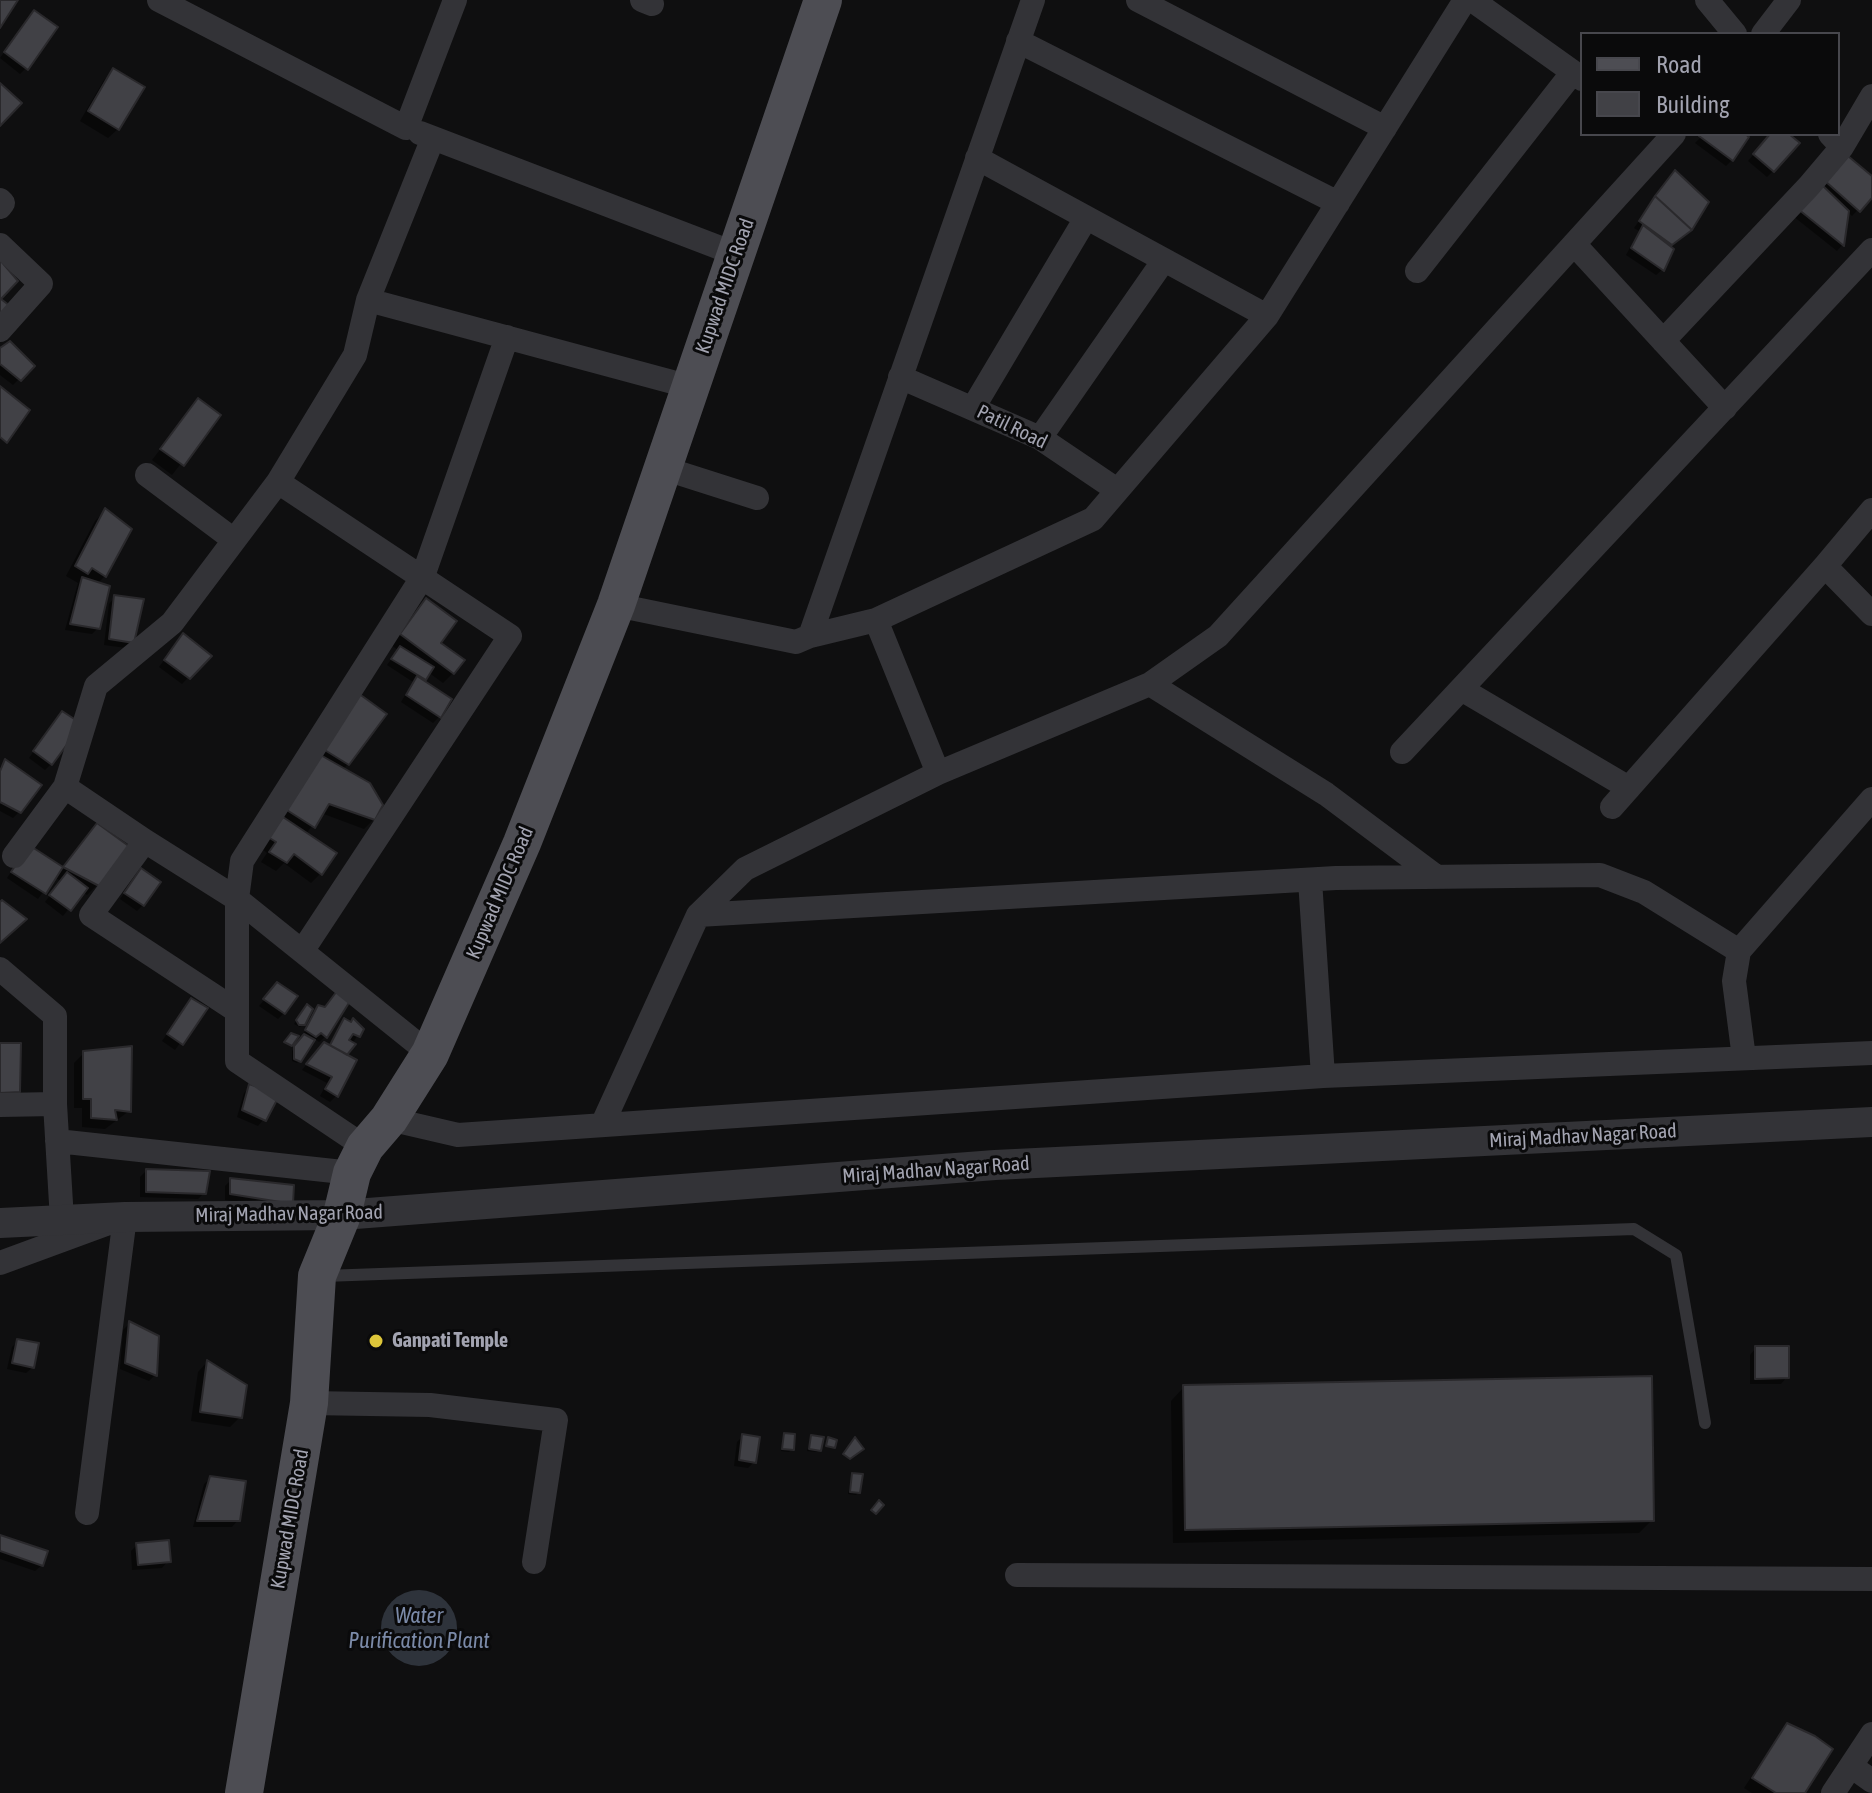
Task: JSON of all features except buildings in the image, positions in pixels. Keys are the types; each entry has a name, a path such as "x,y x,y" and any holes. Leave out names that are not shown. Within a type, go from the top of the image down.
{"main road":[{"name":"Kupwad MIDC Road","path":"244,1793 309,1403 317,1276 369,1146 430,1054 522,843 616,605 823,0"}],"street":[{"path":"159,0 406,128 736,254"},
{"path":"406,128 455,0"},
{"path":"810,636 1033,0"},
{"path":"1138,0 1175,8 1385,128"},
{"path":"616,605 796,642 876,620 1093,519 1267,316 1465,0"},
{"path":"1417,271 1578,76 1472,0"},
{"path":"1707,0 1733,32"},
{"path":"1765,32 1789,0"},
{"path":"1018,41 1338,203"},
{"path":"1840,135 1872,96"},
{"path":"603,1123 698,915 745,869 938,773 1150,684 1218,636 1574,244 1667,136"},
{"path":"14,856 65,787 96,686 172,623 278,482 355,355 368,300 433,138"},
{"path":"1663,341 1809,186 1836,140"},
{"path":"977,158 1267,316"},
{"path":"0,200 3,203 0,207"},
{"path":"973,408 1086,218"},
{"path":"1574,244 1725,408"},
{"path":"0,245 41,284 0,330"},
{"path":"1402,752 1872,250"},
{"path":"1040,438 1164,260"},
{"path":"368,300 691,387"},
{"path":"369,1146 237,1061 237,899 242,861 423,576 507,337"},
{"name":"Patil Road","path":"900,377 1040,438 1117,490"},
{"path":"663,468 757,498"},
{"path":"147,475 234,540"},
{"path":"278,482 510,636 303,950"},
{"path":"1612,807 1872,510"},
{"path":"1825,566 1872,614"},
{"path":"876,620 938,773"},
{"path":"1150,684 1326,794 1437,877"},
{"path":"1461,689 1629,788"},
{"path":"65,787 237,899 430,1054"},
{"path":"1744,1058 1734,981 1739,951 1872,799"},
{"path":"145,841 91,915 237,1011"},
{"path":"698,915 1310,880 1600,875 1644,892 1739,951"},
{"path":"1310,880 1323,1076"},
{"path":"0,969 55,1016 55,1104 62,1220"},
{"path":"57,1141 369,1146 603,1123 1323,1076 1872,1053"},
{"path":"0,1105 55,1104"},
{"name":"Miraj Madhav Nagar Road","path":"0,1223 125,1217 342,1215 995,1165 1872,1122"},
{"path":"0,1263 125,1217 87,1513"},
{"path":"309,1403 430,1405 556,1420 534,1562"},
{"path":"1017,1575 1872,1579"},
{"path":"1833,1793 1872,1734"},
{"path":"1851,1766 1872,1781"}],"lane":[{"path":"317,1276 1634,1229 1676,1255 1705,1423"}],"water":[{"name":"Water Purification Plant","path":"419,1590 434,1593 446,1601 454,1613 457,1628 454,1643 446,1655 434,1663 419,1666 404,1663 392,1655 384,1643 381,1628 384,1613 392,1601 404,1593"}],"place":[{"name":"Ganpati Temple","path":"376,1341"}]}
